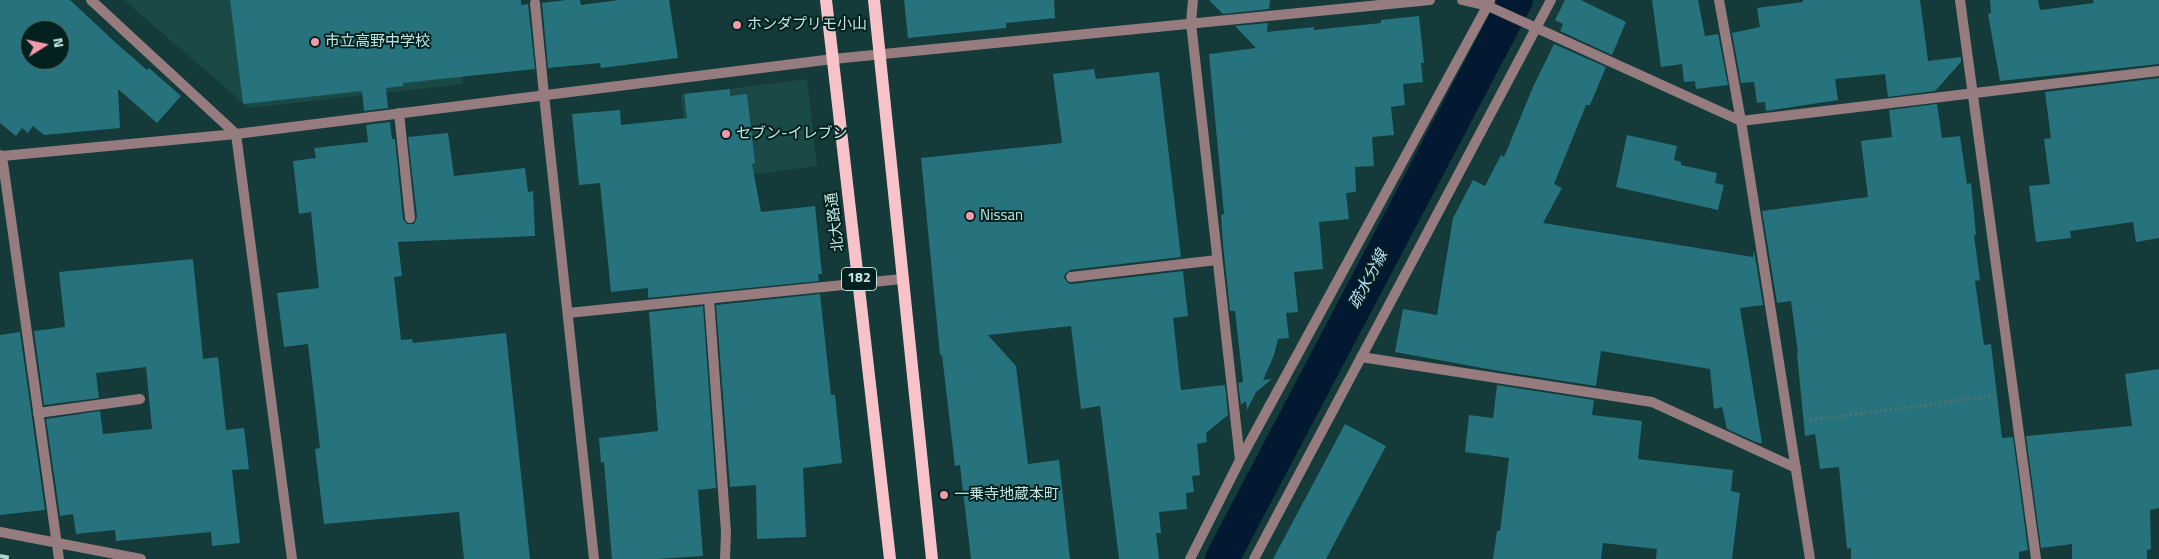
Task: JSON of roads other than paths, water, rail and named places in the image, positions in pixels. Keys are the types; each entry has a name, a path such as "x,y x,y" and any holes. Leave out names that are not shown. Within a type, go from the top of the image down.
{"main road":[{"name":"北大路通","path":"826,0 890,559"},
{"path":"874,0 932,559"}],"street":[{"path":"90,0 236,134 292,559"},
{"path":"1193,0 1190,23 1240,460"},
{"path":"59,559 1,155 236,134 833,59 1430,0"},
{"path":"1462,0 1489,3 1536,28 1740,121 2159,71"},
{"path":"1254,559 1551,0"},
{"path":"1719,0 1810,559"},
{"path":"1960,0 2036,559"},
{"path":"534,3 594,559"},
{"path":"1190,559 1240,460 1489,3"},
{"path":"399,113 410,218"},
{"path":"1071,277 1218,260"},
{"path":"568,313 902,279"},
{"path":"709,299 726,532 725,559"},
{"path":"1361,357 1652,402 1796,468"},
{"path":"38,413 140,399"},
{"path":"0,532 142,559"}],"waterway":[{"name":"疏水分線","path":"1222,559 1516,0"}],"railway":[{"path":"0,556 16,559"}],"place":[{"name":"ホンダプリモ小山","path":"737,25"},
{"name":"市立高野中学校","path":"315,42"},
{"name":"セブン-イレブン","path":"726,134"},
{"name":"Nissan","path":"970,216"},
{"name":"一乗寺地蔵本町","path":"944,495"}]}
